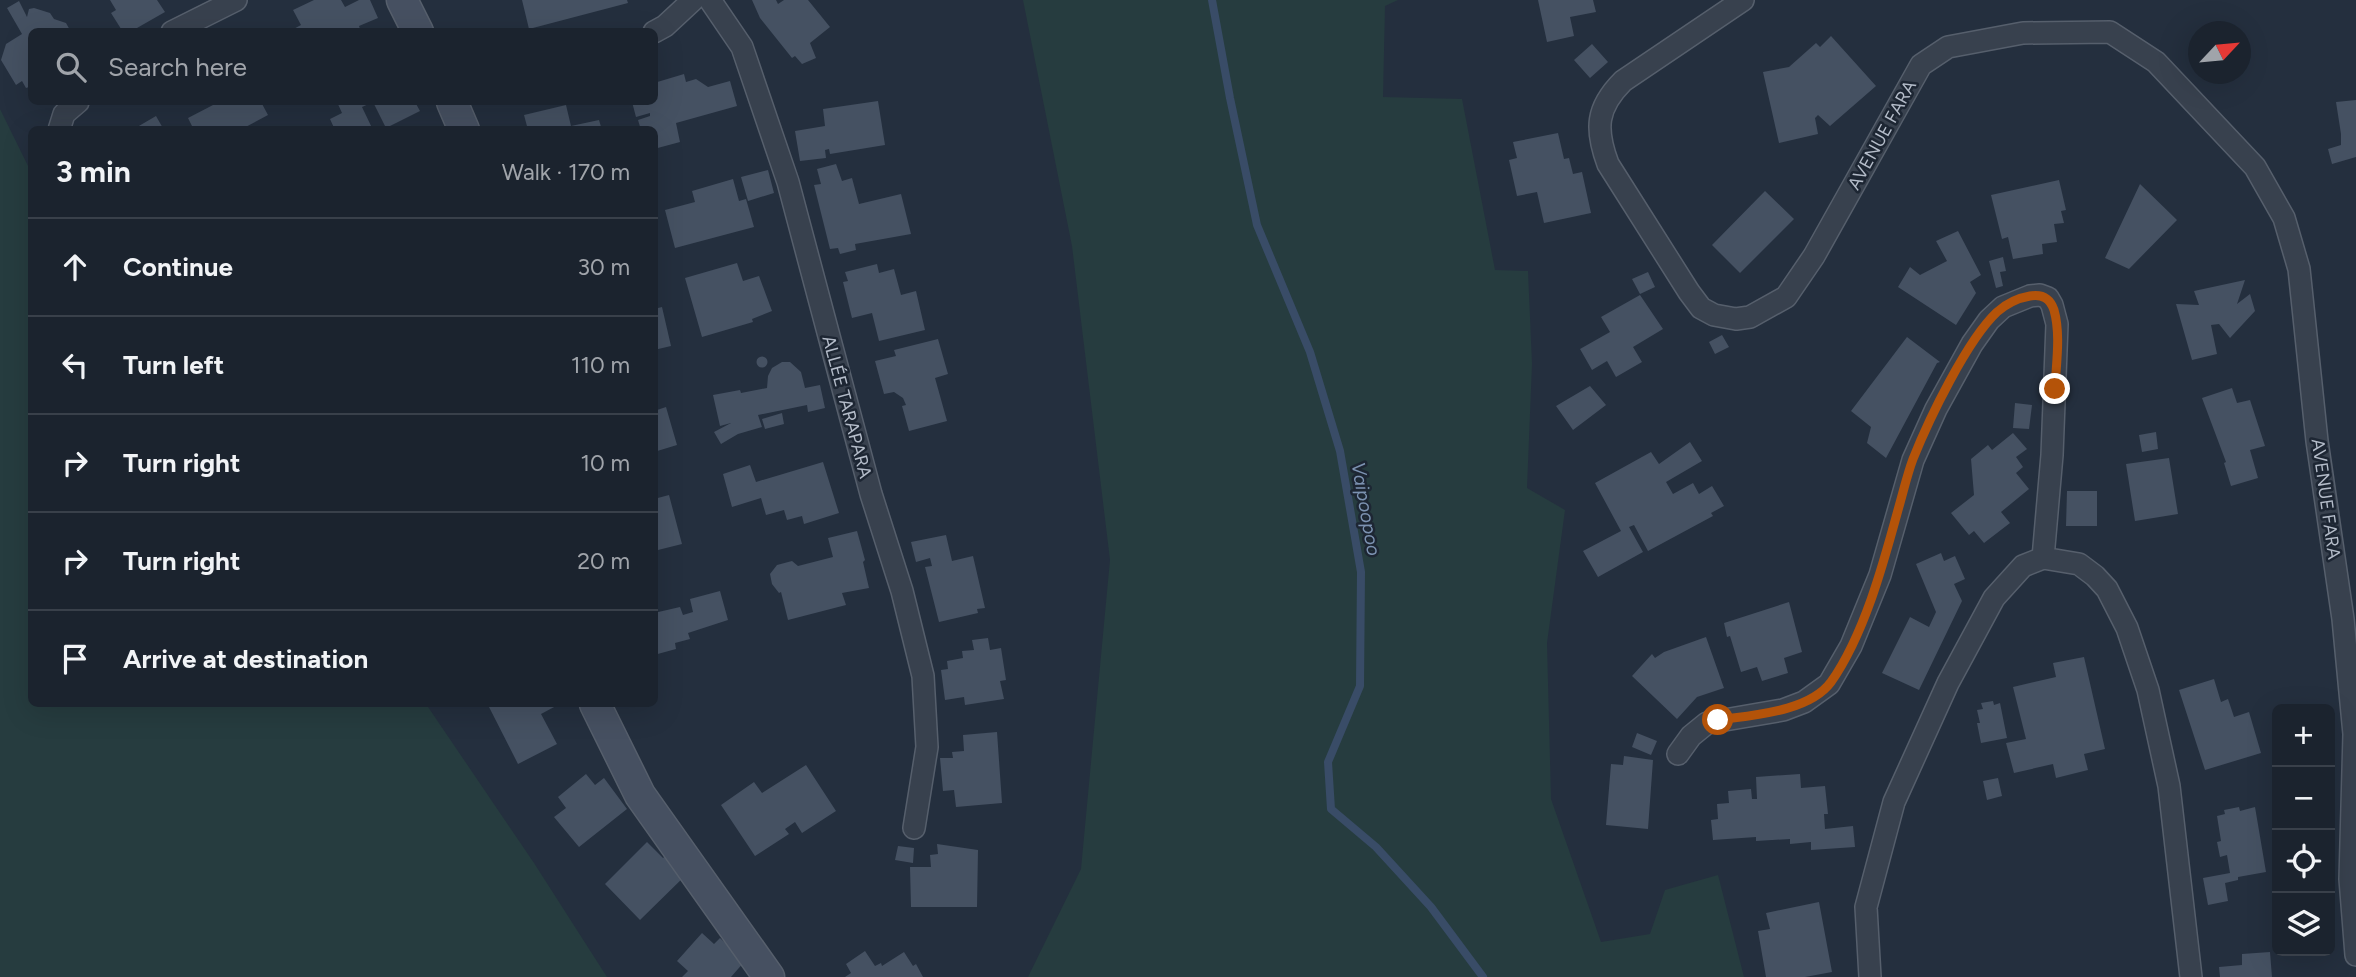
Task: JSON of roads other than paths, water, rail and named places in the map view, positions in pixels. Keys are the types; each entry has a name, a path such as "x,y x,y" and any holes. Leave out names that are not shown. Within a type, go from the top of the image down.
{"main road":[{"path":"402,0 416,28"},
{"path":"453,105 462,126"},
{"path":"596,707 640,795 769,977"}],"street":[{"path":"180,28 236,0"},
{"path":"658,30 693,0"},
{"name":"ALLÉE TARAPARA","path":"710,0 743,47 788,182 871,494 902,591 923,676 926,747 914,828"},
{"name":"AVENUE FARA","path":"1743,0 1623,81 1611,93 1603,107 1599,124 1600,143 1608,164 1689,292 1701,308 1714,315 1736,319 1750,317 1786,297 1814,256 1921,65 1948,47 2023,33 2110,32 2156,62 2255,167 2284,218 2299,269 2317,441 2343,619 2354,734 2350,879 2356,955"},
{"path":"60,126 64,114 74,105"},
{"path":"1678,754 1690,736 1707,723 1783,710 1804,702 1829,684 1851,646 1880,575 1913,460 1936,410 1972,344 1989,320 2012,302 2040,295 2052,305 2057,324 2051,468 2043,558"},
{"path":"1870,977 1866,907 1894,802 1948,683 1994,598 2023,566 2043,558 2071,561 2087,569 2107,589 2127,628 2148,690 2169,786 2191,977"}],"waterway":[{"name":"Vaipoopoo","path":"1212,0 1257,225 1310,352 1340,451 1361,572 1360,686 1328,762 1331,809 1376,847 1431,907 1483,977"}]}
